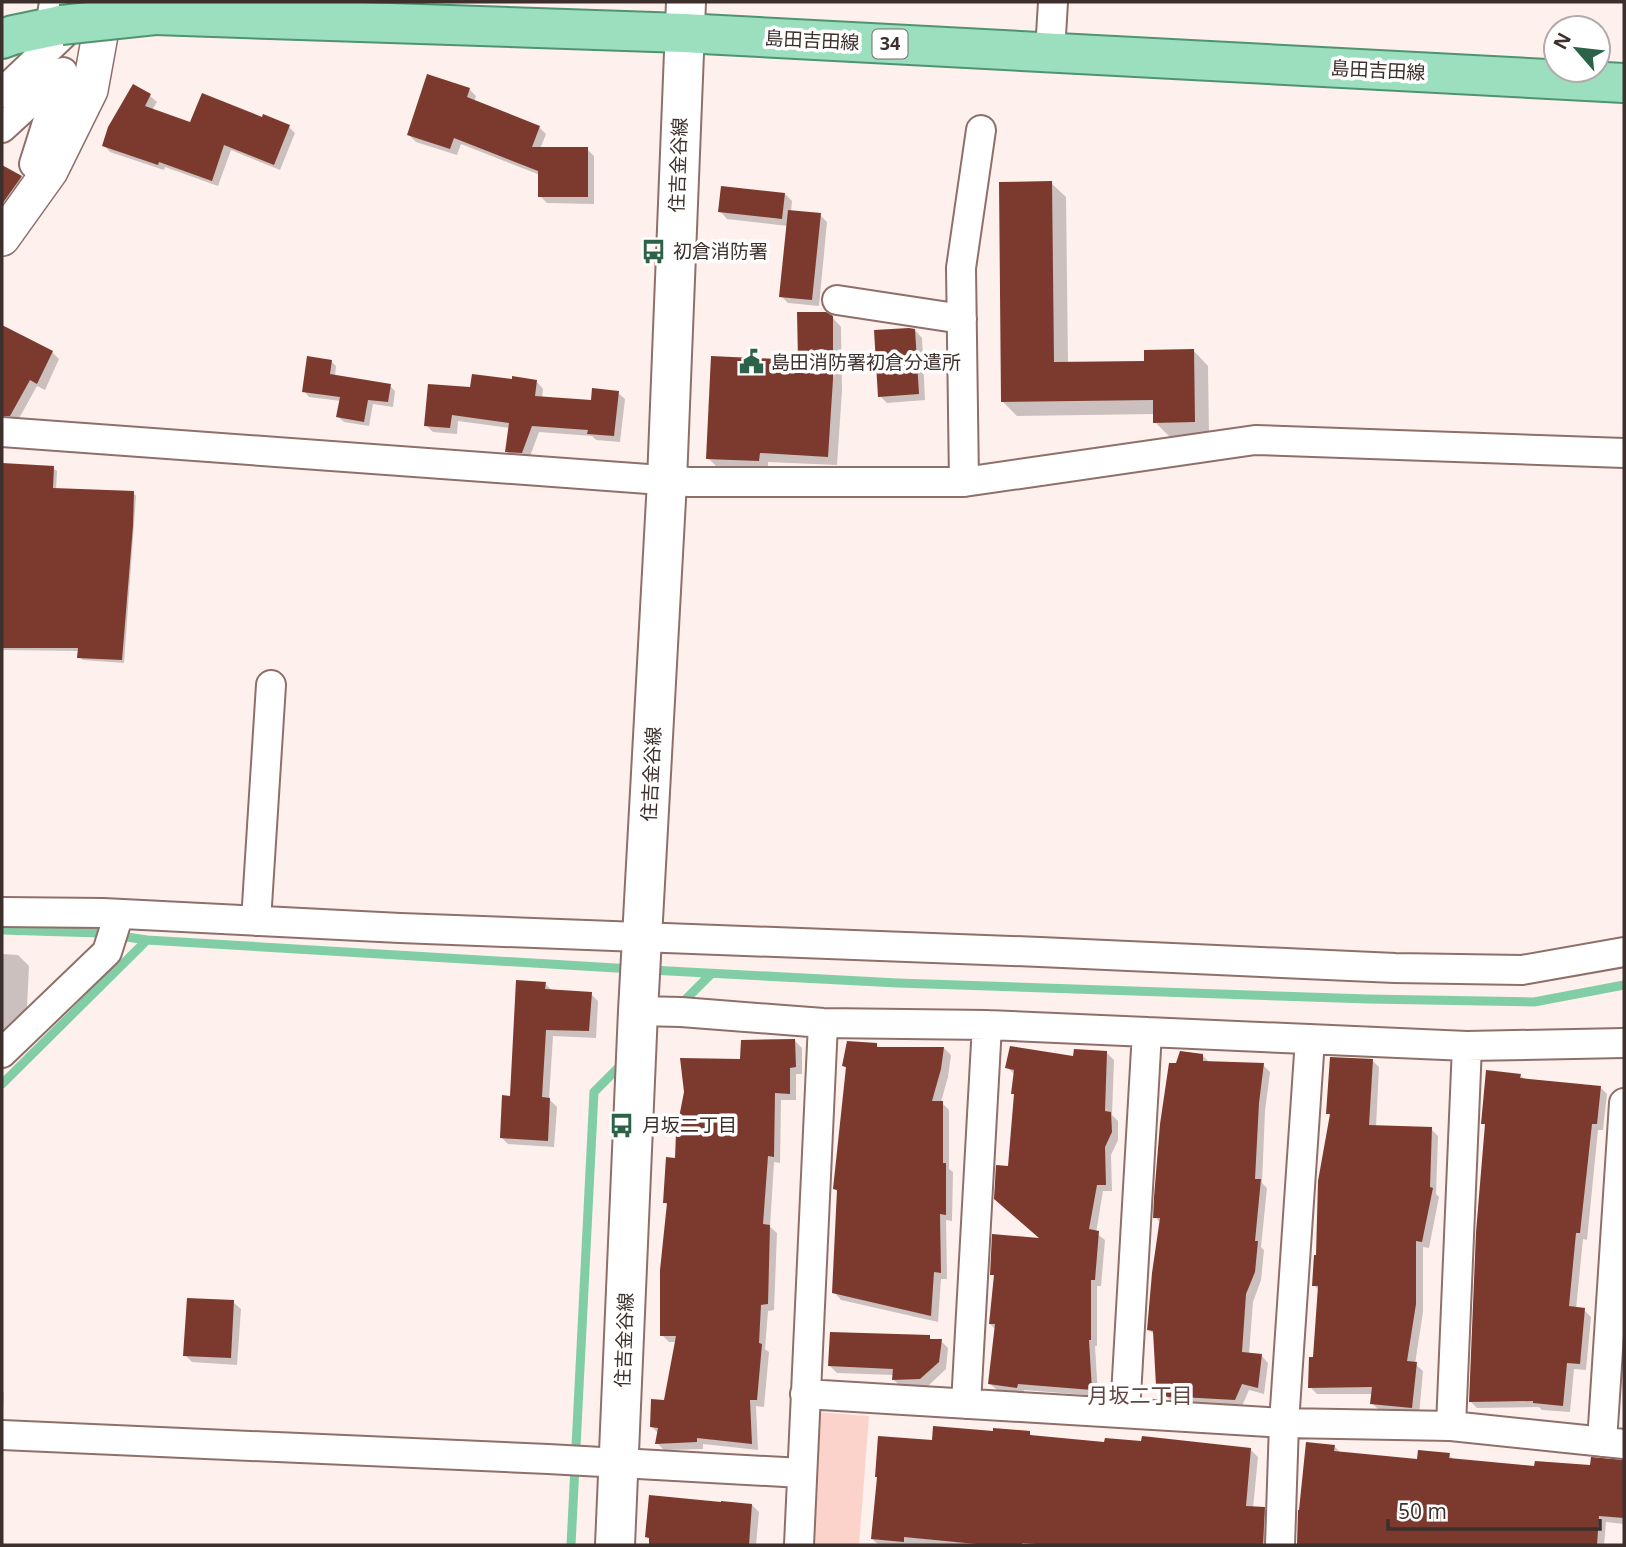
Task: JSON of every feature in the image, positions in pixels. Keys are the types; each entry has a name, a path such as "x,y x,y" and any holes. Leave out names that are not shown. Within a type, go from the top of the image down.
{"main road":[{"name":"島田吉田線","path":"2,39 60,20 155,15 684,17 1050,52 1624,83"},
{"name":"住吉金谷線","path":"615,1545 607,1462 636,1073 652,1008 642,941 667,481 684,17"}],"street":[{"path":"2,238 50,171 90,90 106,2"},
{"path":"1050,52 1054,2"},
{"path":"2,93 60,20"},
{"path":"2,128 63,72 34,164 50,171"},
{"path":"964,482 961,268 981,130"},
{"path":"836,300 962,319"},
{"path":"2,432 667,481 964,482 1255,440 1624,453"},
{"path":"256,921 271,685"},
{"path":"2,912 256,921 642,941 1395,968 1522,970 1624,952"},
{"path":"2,1053 107,952 118,915"},
{"path":"652,1008 823,1023 986,1025 1466,1046 1624,1043"},
{"path":"799,1545 823,1023"},
{"path":"966,1404 986,1025"},
{"path":"1125,1413 1147,1032"},
{"path":"1280,1545 1284,1423 1310,1039"},
{"path":"1451,1426 1466,1046"},
{"path":"805,1394 1284,1423 1451,1426 1613,1443 1624,1103"},
{"path":"2,1435 556,1459 802,1473"}],"shaded area":[{"path":"816,1412 869,1416 859,1545 806,1545"}],"building":[{"path":"427,74 470,88 467,97 540,126 532,147 588,147 588,197 538,197 538,171 454,138 450,149 407,135"},
{"path":"133,84 151,94 145,106 190,122 202,93 290,125 274,165 224,145 212,181 102,146 108,127"},
{"path":"2,165 22,176 2,204"},
{"path":"1052,181 1054,362 1144,361 1144,350 1194,349 1195,422 1153,423 1153,400 1001,402 999,182"},
{"path":"721,186 785,193 782,219 718,212"},
{"path":"788,210 821,213 812,300 779,297"},
{"path":"797,312 826,312 833,316 833,379 828,457 760,453 759,461 706,459 711,356 798,360"},
{"path":"2,325 53,351 37,384 30,380 10,416 2,416"},
{"path":"915,329 919,394 878,397 874,330"},
{"path":"307,356 332,360 330,374 391,384 388,402 368,400 364,422 336,417 340,397 302,392"},
{"path":"472,374 537,380 535,396 591,400 592,388 619,391 614,436 587,434 588,430 532,426 522,453 505,452 509,423 452,415 450,428 424,426 428,384 470,387"},
{"path":"2,463 54,466 53,488 134,491 122,660 77,658 78,648 2,648"},
{"path":"516,980 546,982 545,989 592,992 589,1031 546,1030 542,1097 550,1098 548,1141 500,1138 502,1095 510,1096"},
{"path":"795,1039 796,1067 790,1068 790,1094 775,1093 774,1157 768,1156 763,1224 770,1225 768,1304 761,1305 759,1343 762,1344 757,1400 750,1400 752,1444 697,1438 697,1442 655,1444 658,1428 650,1427 651,1399 664,1400 676,1336 660,1336 660,1270 667,1203 663,1203 666,1157 675,1158 676,1133 684,1092 680,1058 740,1059 741,1040"},
{"path":"847,1041 877,1043 877,1047 944,1047 932,1101 943,1101 946,1215 940,1214 941,1273 934,1272 931,1316 832,1293 837,1190 833,1189 846,1067 842,1066"},
{"path":"1010,1046 1073,1056 1074,1049 1107,1051 1105,1111 1111,1112 1112,1132 1105,1147 1106,1185 1097,1185 1089,1229 1099,1231 1095,1280 1091,1280 1089,1340 1092,1390 1018,1384 1017,1388 988,1384 995,1324 989,1324 994,1275 990,1275 992,1234 1039,1238 994,1199 996,1165 1008,1166 1014,1094 1011,1094 1014,1070 1005,1068"},
{"path":"1180,1051 1203,1054 1203,1061 1264,1063 1255,1179 1261,1179 1255,1241 1258,1241 1255,1272 1246,1294 1242,1352 1262,1354 1258,1388 1242,1384 1235,1400 1163,1396 1156,1386 1153,1331 1147,1330 1160,1218 1153,1218 1160,1124 1169,1063 1176,1063"},
{"path":"1330,1057 1373,1059 1369,1125 1432,1127 1430,1187 1433,1188 1422,1242 1416,1241 1416,1304 1407,1361 1417,1362 1412,1408 1370,1404 1372,1387 1308,1388 1318,1286 1312,1286 1316,1255 1318,1181 1330,1114 1326,1114"},
{"path":"1486,1070 1521,1074 1520,1078 1601,1086 1597,1124 1592,1124 1580,1233 1576,1233 1569,1306 1585,1308 1580,1364 1567,1363 1563,1406 1533,1401 1469,1402 1476,1232 1485,1124 1481,1124"},
{"path":"187,1298 234,1300 231,1358 183,1356"},
{"path":"830,1332 930,1335 930,1339 942,1339 939,1362 920,1379 892,1380 893,1369 828,1366"},
{"path":"933,1426 1030,1431 1030,1435 1104,1442 1105,1438 1141,1441 1142,1436 1251,1448 1246,1506 1265,1507 1263,1545 986,1545 904,1537 904,1542 871,1539 878,1436 932,1440"},
{"path":"1306,1442 1335,1445 1334,1451 1417,1459 1418,1450 1450,1453 1449,1458 1534,1466 1535,1461 1590,1465 1591,1457 1624,1460 1624,1518 1599,1516 1597,1545 1297,1545"},
{"path":"649,1495 752,1504 749,1545 649,1545 649,1538 645,1537"}],"waterway":[{"path":"2,930 100,933 147,940"},
{"path":"2,1084 147,940 632,969"},
{"path":"650,970 898,983 1534,1002 1624,985"},
{"path":"680,1005 711,974"},
{"path":"571,1545 594,1092 623,1063"}],"place":[{"name":"初倉消防署","path":"653,251"},
{"name":"島田消防署初倉分遣所","path":"751,362"},
{"name":"月坂二丁目","path":"622,1125"}],"district":[{"name":"月坂二丁目","path":"1140,1396"}]}
